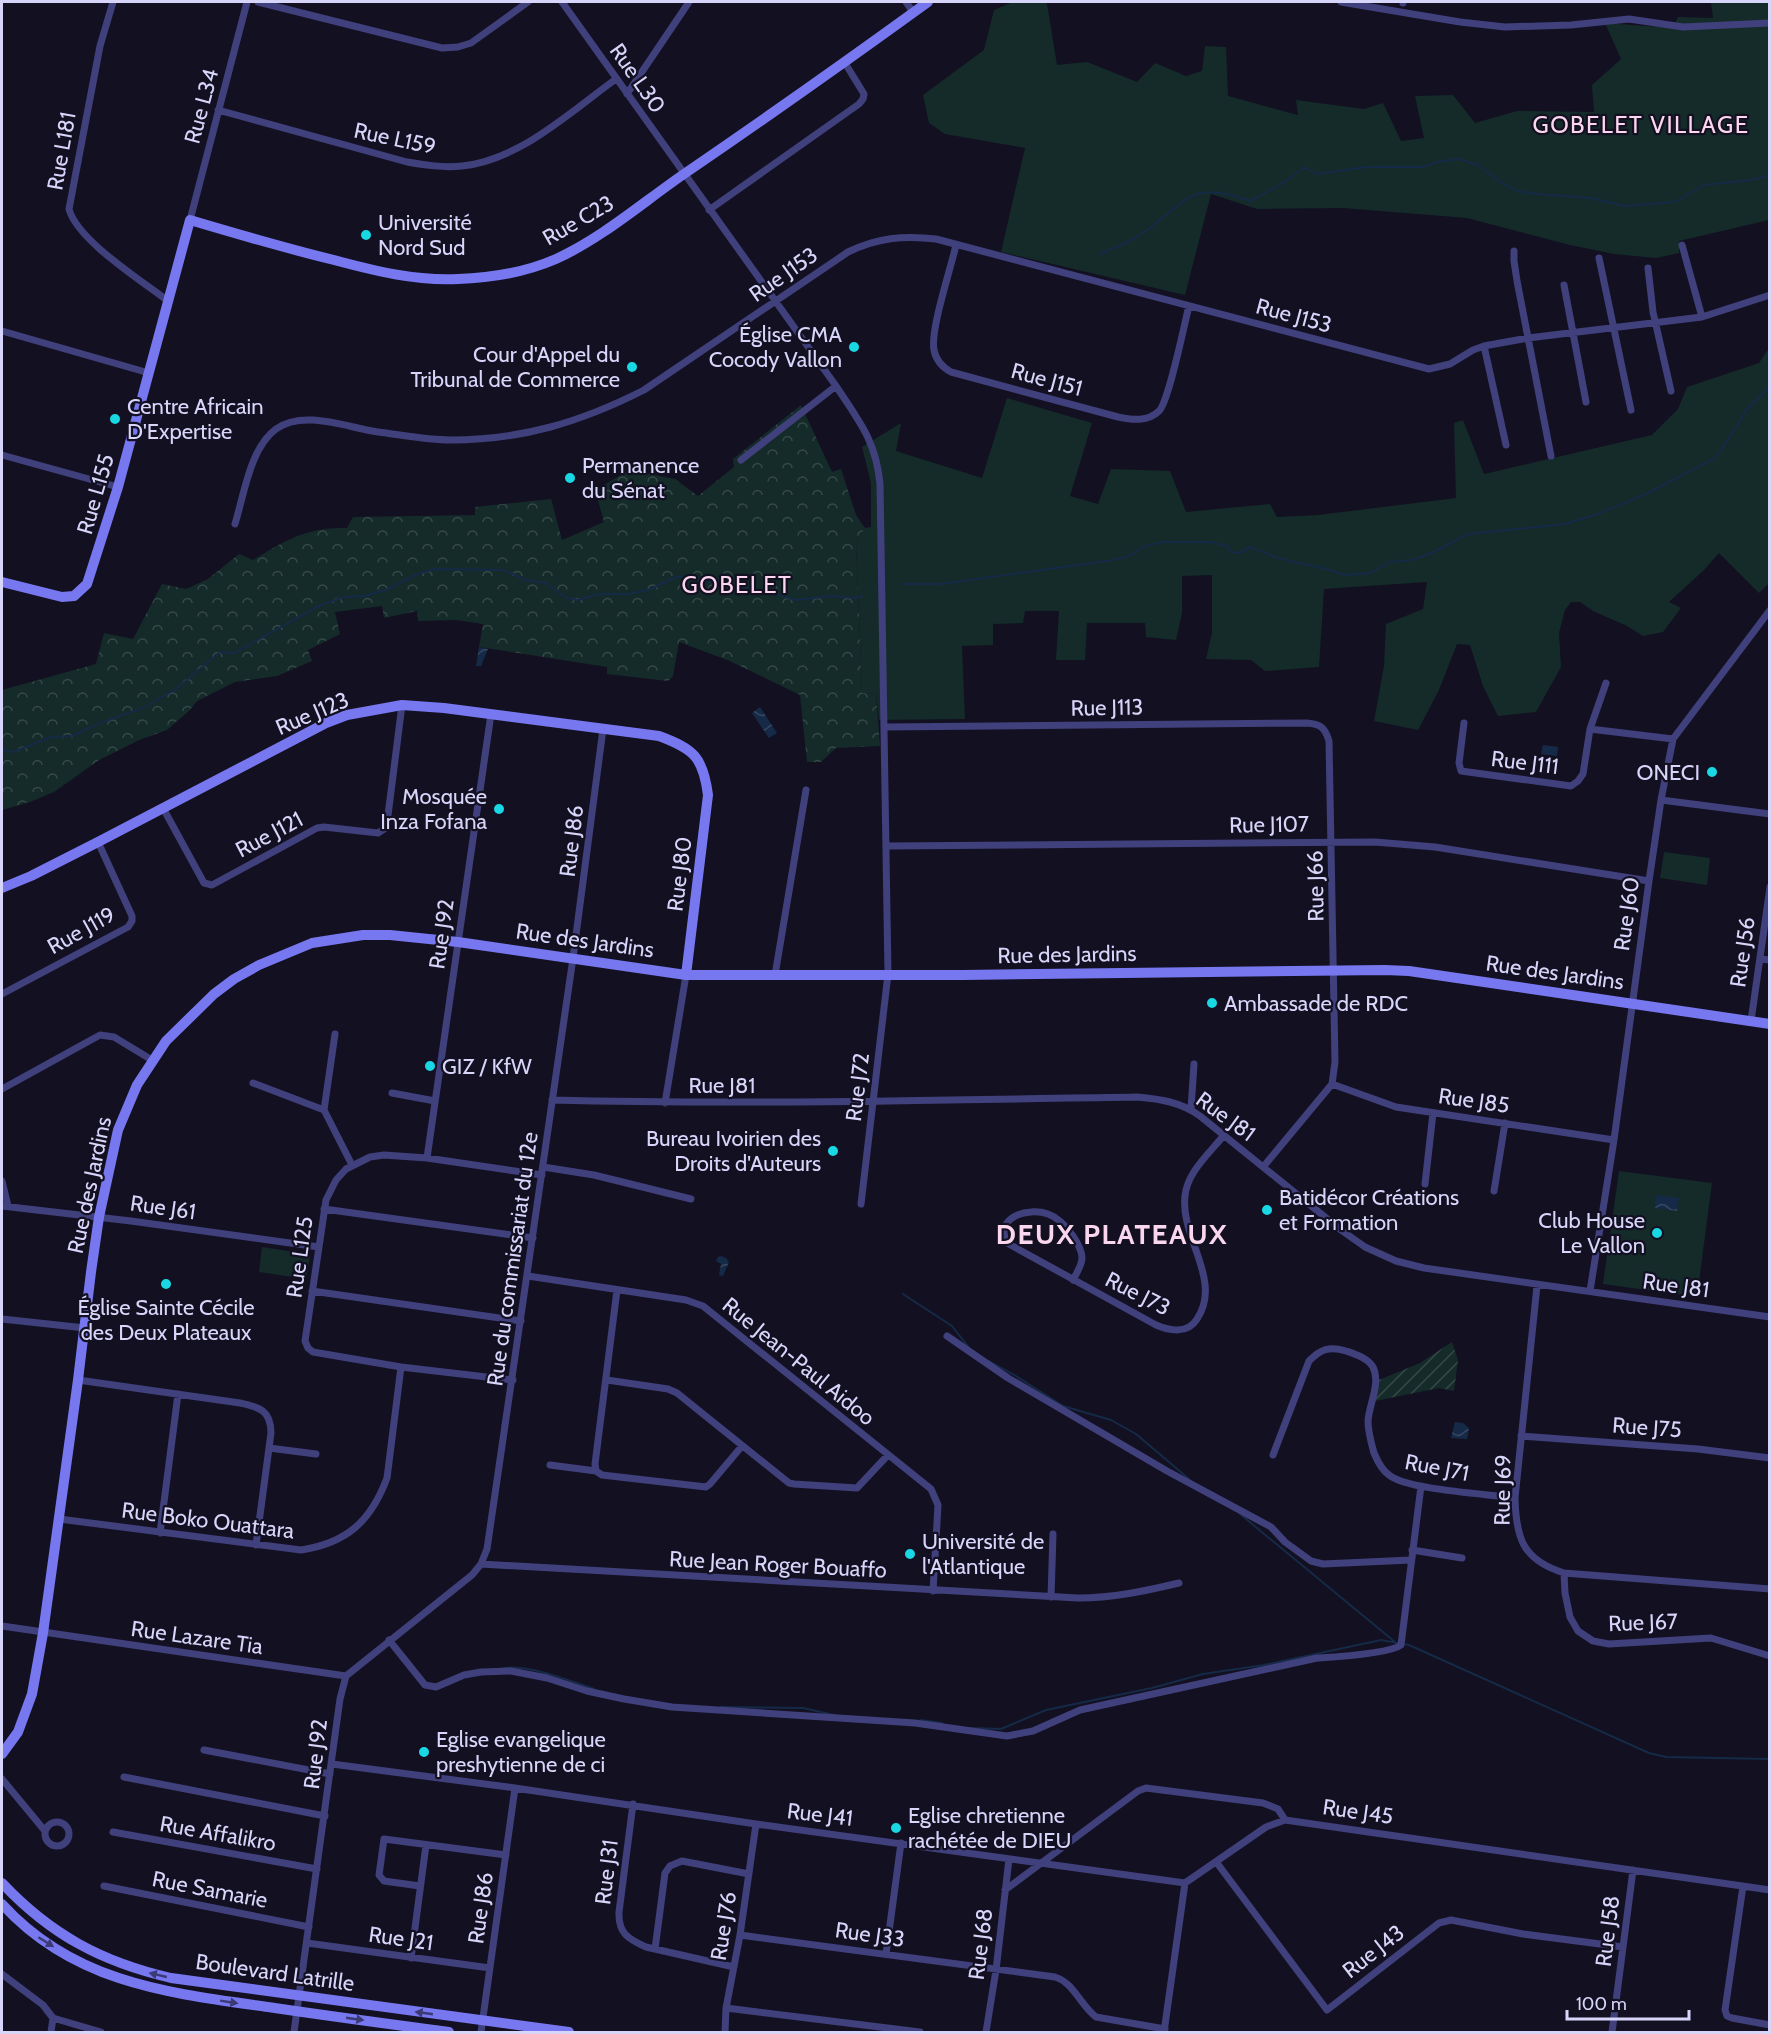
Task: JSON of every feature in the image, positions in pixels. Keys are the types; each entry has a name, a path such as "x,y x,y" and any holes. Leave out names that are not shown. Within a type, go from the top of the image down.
{"main road":[{"name":"Rue C23","path":"189,220 385,273 419,278 458,279 510,273 555,259 602,232 845,63 928,2"},
{"name":"Rue L155","path":"2,582 62,597 74,596 83,590 91,577 118,488 189,220"},
{"name":"Rue J123","path":"2,888 31,876 326,723 347,715 402,705 491,714 659,736 682,744 697,758"},
{"name":"Rue J80","path":"686,975 708,795 706,774 697,758"},
{"name":"Rue des Jardins","path":"2,1754 18,1732 28,1708 43,1633 99,1217 118,1130 129,1100 152,1060 181,1025 213,994 234,979 285,953 312,944 363,935 390,935 458,942 686,975 1408,971 1770,1024"},
{"name":"Boulevard Latrille","path":"2,1883 19,1902 45,1924 72,1942 122,1965 171,1978 299,1995 481,2027 569,2032"},
{"name":"Boulevard Latrille","path":"2,1904 37,1937 91,1968 119,1979 169,1992 449,2032"}],"street":[{"name":"Rue L181","path":"113,2 95,70 69,208 71,218 82,232 110,257 168,301"},
{"name":"Rue L34","path":"189,220 248,2"},
{"path":"258,2 442,48 471,43 528,2"},
{"name":"Rue L30","path":"562,2 836,386"},
{"path":"627,94 689,2"},
{"path":"906,2 914,12"},
{"path":"1341,2 1460,22 1505,27 1629,20 1683,27 1770,23"},
{"path":"710,210 859,104 864,94 845,63"},
{"name":"Rue L159","path":"218,110 406,162 437,167 462,166 482,162 523,147 616,79"},
{"name":"Rue J153","path":"235,524 257,452 264,440 277,428 294,422 313,420 368,431 449,440 494,438 537,431 582,418 610,408 644,390 848,252 878,240 895,237 916,237 956,245 1428,369 1450,364 1484,346"},
{"name":"Rue J151","path":"956,245 933,342 938,361 944,368 951,372 1118,417 1146,418 1161,410 1167,395 1189,306"},
{"path":"1682,245 1702,317"},
{"path":"1515,251 1516,281 1551,456"},
{"path":"1599,258 1631,410"},
{"path":"1648,268 1656,322 1671,391"},
{"path":"1564,285 1586,402"},
{"path":"1506,445 1484,346 1528,338 1702,317 1770,295"},
{"path":"2,331 149,373"},
{"path":"741,460 836,386"},
{"name":"Rue J72","path":"836,386 867,432 878,466 885,727 888,974 861,1204"},
{"path":"2,455 118,488"},
{"name":"Rue J60","path":"1590,1291 1614,1140 1648,881 1673,739 1770,610"},
{"name":"Rue J111","path":"1464,723 1458,763 1461,771 1572,786 1582,774 1590,729 1606,683"},
{"name":"Rue J121","path":"163,808 204,883 212,885 317,828 330,827 378,833 387,823 402,705"},
{"name":"Rue J92","path":"427,1158 491,714"},
{"name":"Rue J113","path":"885,727 1307,723 1320,725 1326,731"},
{"name":"Rue J86","path":"573,958 603,729"},
{"path":"1590,729 1673,739"},
{"name":"Rue J66","path":"1326,731 1329,741 1332,841 1335,1062 1332,1084"},
{"path":"775,975 806,789"},
{"path":"1661,800 1770,814"},
{"name":"Rue J107","path":"886,846 1332,841 1425,846 1648,881"},
{"name":"Rue J119","path":"2,994 128,927 132,921 132,916 98,842"},
{"name":"Rue J56","path":"1751,1022 1770,887"},
{"name":"Rue du commissariat du 12e","path":"482,1564 487,1549 513,1380 573,958"},
{"path":"1760,959 1770,960"},
{"name":"Rue J80","path":"665,1103 686,975"},
{"path":"335,1034 324,1110 352,1165"},
{"path":"2,1089 100,1035 114,1037 152,1060"},
{"path":"1191,1109 1194,1064"},
{"path":"254,1083 324,1110"},
{"path":"1264,1166 1332,1084"},
{"name":"Rue J85","path":"1332,1084 1396,1107 1614,1140"},
{"path":"392,1093 435,1101"},
{"name":"Rue J81","path":"552,1100 665,1103 873,1103 1137,1097 1166,1100 1191,1109 1341,1230 1365,1247 1396,1261 1424,1268 1537,1286 1590,1291 1770,1317"},
{"path":"1425,1184 1433,1113"},
{"path":"1494,1191 1505,1123"},
{"name":"Rue J73","path":"1073,1280 1082,1257 1079,1246 1068,1228 1058,1219 1048,1214 1027,1213 1019,1215 1005,1225 1003,1231 1007,1244 1073,1280 1156,1325 1168,1330 1185,1329 1195,1323 1205,1305 1205,1280 1186,1221 1185,1194 1188,1182 1195,1170 1224,1135"},
{"name":"Rue L125","path":"513,1380 401,1367 313,1352 308,1348 305,1341 324,1209 336,1179 352,1165 370,1157 384,1155 594,1175 691,1199"},
{"path":"2,1181 5,1206"},
{"name":"Rue J61","path":"5,1206 319,1247"},
{"path":"324,1209 533,1238"},
{"name":"Rue Jean-Paul Aidoo","path":"528,1276 686,1300 703,1306 931,1489 938,1505 933,1591"},
{"name":"Rue J69","path":"1537,1286 1515,1498 1515,1518 1520,1538 1529,1555 1547,1568 1564,1573 1770,1589"},
{"path":"596,1471 617,1290"},
{"path":"312,1291 521,1321"},
{"path":"2,1319 85,1328"},
{"path":"947,1336 1038,1396 1167,1471 1271,1527 1311,1561 1323,1564 1411,1560"},
{"name":"Rue J71","path":"1273,1455 1309,1361 1319,1351 1330,1348 1343,1350 1369,1362 1373,1368 1376,1381 1368,1421 1369,1437 1376,1457 1388,1475 1399,1481 1421,1486 1515,1498"},
{"name":"Rue Boko Ouattara","path":"58,1519 301,1551 331,1544 345,1536 364,1519 381,1494 387,1478 401,1367"},
{"path":"78,1380 257,1406 266,1414 271,1423 256,1545"},
{"path":"607,1380 668,1389 789,1483 852,1489 861,1485 888,1455"},
{"path":"160,1533 178,1394"},
{"name":"Rue J75","path":"1521,1436 1698,1449 1770,1458"},
{"path":"550,1466 596,1471 602,1475 706,1487 742,1446"},
{"path":"269,1448 316,1454"},
{"path":"389,1640 425,1685 432,1687 472,1673 493,1670 511,1671 547,1678 624,1699 672,1707 915,1723 1006,1736 1033,1731 1080,1710 1317,1658 1389,1651 1398,1647 1401,1645 1405,1625 1421,1486"},
{"path":"1051,1597 1053,1534"},
{"path":"1412,1550 1462,1558"},
{"path":"346,1676 472,1575 482,1564"},
{"name":"Rue Jean Roger Bouaffo","path":"482,1564 1051,1597 1106,1598 1179,1583"},
{"name":"Rue J67","path":"1564,1573 1569,1617 1578,1631 1593,1641 1609,1644 1711,1638 1770,1656"},
{"name":"Rue Lazare Tia","path":"2,1626 346,1676"},
{"name":"Rue J92","path":"294,2032 340,1699 346,1676"},
{"path":"204,1750 330,1774"},
{"name":"Rue J41","path":"332,1764 633,1804 756,1824 1185,1883"},
{"path":"124,1778 325,1816"},
{"path":"2,1779 45,1831"},
{"name":"Rue J86","path":"481,2027 515,1788"},
{"name":"Rue J45","path":"1005,1890 1138,1791 1146,1788 1263,1803 1278,1809 1285,1820 1770,1890"},
{"name":"Rue J31","path":"633,1804 618,1923 623,1932 634,1942 656,1949 734,1966"},
{"path":"1165,2031 1185,1883 1218,1863 1266,1827 1285,1820"},
{"name":"Rue J76","path":"725,2032 726,2008 740,1935 756,1824"},
{"name":"Rue Affalikro","path":"114,1832 317,1869"},
{"path":"420,1886 381,1879 379,1875 381,1844 384,1839 506,1856"},
{"path":"885,1954 901,1843"},
{"path":"411,1958 426,1845"},
{"name":"Rue J68","path":"986,2032 1009,1859"},
{"path":"656,1949 665,1873 670,1866 682,1861 749,1874"},
{"name":"Rue J43","path":"1218,1863 1327,2010 1439,1923 1445,1921 1451,1920 1523,1934 1623,1947"},
{"name":"Rue J58","path":"1612,2032 1633,1870"},
{"name":"Rue Samarie","path":"104,1886 309,1927"},
{"path":"1743,1886 1725,2010 1727,2016 1732,2018 1770,2025"},
{"name":"Rue J33","path":"740,1935 1060,1978 1096,2017 1165,2031"},
{"name":"Rue J21","path":"307,1943 490,1968"},
{"path":"2,1974 44,2005 53,2018 101,2032"},
{"path":"726,2008 920,2032"},
{"path":"51,2032 53,2018"}],"green space":[{"path":"1013,2 1045,2 1047,4 1057,65 1087,62 1137,82 1155,63 1186,76 1202,71 1205,46 1226,47 1228,96 1298,115 1296,100 1364,109 1383,103 1401,141 1424,138 1415,96 1453,95 1475,123 1517,111 1594,112 1592,85 1621,59 1605,23 1673,28 1678,17 1713,18 1711,2 1769,2 1769,220 1679,241 1679,253 1656,258 1614,254 1570,245 1467,218 1343,208 1257,209 1211,194 1185,295 1001,252 1025,148 945,134 929,123 923,95 984,50 994,10"},
{"path":"1769,348 1769,583 1759,593 1719,553 1669,602 1681,608 1663,632 1643,636 1580,602 1571,602 1565,610 1559,633 1561,667 1536,712 1498,716 1483,686 1470,645 1457,644 1439,690 1418,730 1374,721 1384,666 1386,624 1423,609 1427,582 1324,589 1319,667 1265,671 1251,660 1206,659 1212,633 1212,575 1182,576 1182,613 1176,640 1146,637 1145,623 1087,623 1085,660 1056,660 1059,611 1025,611 1023,623 993,624 993,645 962,646 965,719 879,720 876,694 862,693 856,542 865,528 871,527 871,483 862,447 901,423 896,451 982,478 1007,398 1092,423 1070,496 1098,504 1111,469 1170,471 1186,512 1270,504 1277,517 1318,515 1456,498 1454,423 1463,420 1484,474 1652,435 1678,409 1687,387 1759,363"},
{"path":"801,405 832,472 841,469 856,515 865,528 856,542 862,693 876,694 880,746 836,748 821,762 807,762 800,695 730,661 679,642 673,676 668,681 607,674 607,667 479,647 483,624 456,620 418,621 417,611 384,618 382,606 335,612 340,634 308,650 312,661 277,676 235,682 197,701 167,730 139,740 99,760 54,792 2,810 2,690 96,664 104,633 133,639 162,584 186,589 208,579 239,554 253,560 276,546 308,532 347,528 353,517 475,515 475,507 551,499 562,540 604,522 595,490 630,470 675,479 698,496 734,467 733,459"},
{"path":"1664,852 1710,858 1707,885 1660,878"},
{"name":"Club House Le Vallon","path":"1619,1171 1712,1183 1697,1297 1603,1284"},
{"path":"262,1247 308,1254 310,1257 306,1279 259,1272"},
{"path":"1452,1342 1458,1360 1454,1391 1439,1388 1375,1401 1379,1380 1420,1363"}],"water":[{"path":"479,647 488,649 481,666 476,666"},
{"path":"760,707 777,733 769,738 752,713"},
{"path":"1543,745 1558,747 1557,756 1541,754"},
{"path":"1656,1195 1679,1198 1677,1211 1655,1208"},
{"path":"721,1256 729,1262 723,1276 719,1275 721,1264 716,1261"},
{"path":"1455,1422 1463,1423 1469,1428 1467,1439 1451,1438"}],"waterway":[{"path":"1100,254 1141,234 1178,205 1197,194 1218,193 1250,201 1278,186 1305,167 1317,174 1366,167 1423,167 1458,159 1478,165 1517,191 1591,198 1624,206 1675,202 1704,185 1752,180 1770,175"},
{"path":"902,584 941,584 1114,560 1129,556 1145,546 1164,542 1210,542 1228,546 1230,552 1239,553 1250,547 1281,559 1344,575 1371,573 1389,562 1412,560 1432,553 1468,534 1565,524 1598,514 1648,493 1715,458 1746,410 1770,387"},
{"path":"2,749 13,752 51,737 72,736 145,707 176,689 220,652 234,653 321,605 344,597 365,596 388,589 415,575 434,569 503,570 526,580 546,583 565,597 577,600 599,594 629,594 651,589 676,577 690,576 707,582 722,580 759,593 777,594 794,600 862,596"},
{"path":"903,1294 952,1326 970,1349"},
{"path":"989,1361 1063,1406 1111,1420 1136,1434 1189,1479"},
{"path":"1240,1514 1395,1642"},
{"path":"971,1728 1001,1729 1046,1710 1152,1688 1203,1674 1264,1665 1381,1640 1409,1645 1649,1753 1666,1757 1770,1759"},
{"path":"504,1668 537,1671 594,1689"},
{"path":"721,1707 803,1708 834,1715"},
{"path":"921,1720 942,1723"}],"place":[{"name":"Université Nord Sud","path":"366,235"},
{"name":"Église CMA Cocody Vallon","path":"854,347"},
{"name":"Cour d'Appel du Tribunal de Commerce","path":"632,367"},
{"name":"Centre Africain D'Expertise","path":"115,419"},
{"name":"Permanence du Sénat","path":"570,478"},
{"name":"ONECI","path":"1712,772"},
{"name":"Mosquée Inza Fofana","path":"499,809"},
{"name":"Ambassade de RDC","path":"1212,1003"},
{"name":"GIZ / KfW","path":"430,1066"},
{"name":"Bureau Ivoirien des Droits d'Auteurs","path":"833,1151"},
{"name":"Batidécor Créations et Formation","path":"1267,1210"},
{"name":"Club House Le Vallon","path":"1657,1233"},
{"name":"Église Sainte Cécile des Deux Plateaux","path":"166,1284"},
{"name":"Université de l'Atlantique","path":"910,1554"},
{"name":"Eglise evangelique preshytienne de ci","path":"424,1752"},
{"name":"Eglise chretienne rachétée de DIEU","path":"896,1828"}],"district":[{"name":"GOBELET VILLAGE","path":"1641,125"},
{"name":"GOBELET","path":"737,585"},
{"name":"DEUX PLATEAUX","path":"1112,1234"}]}
